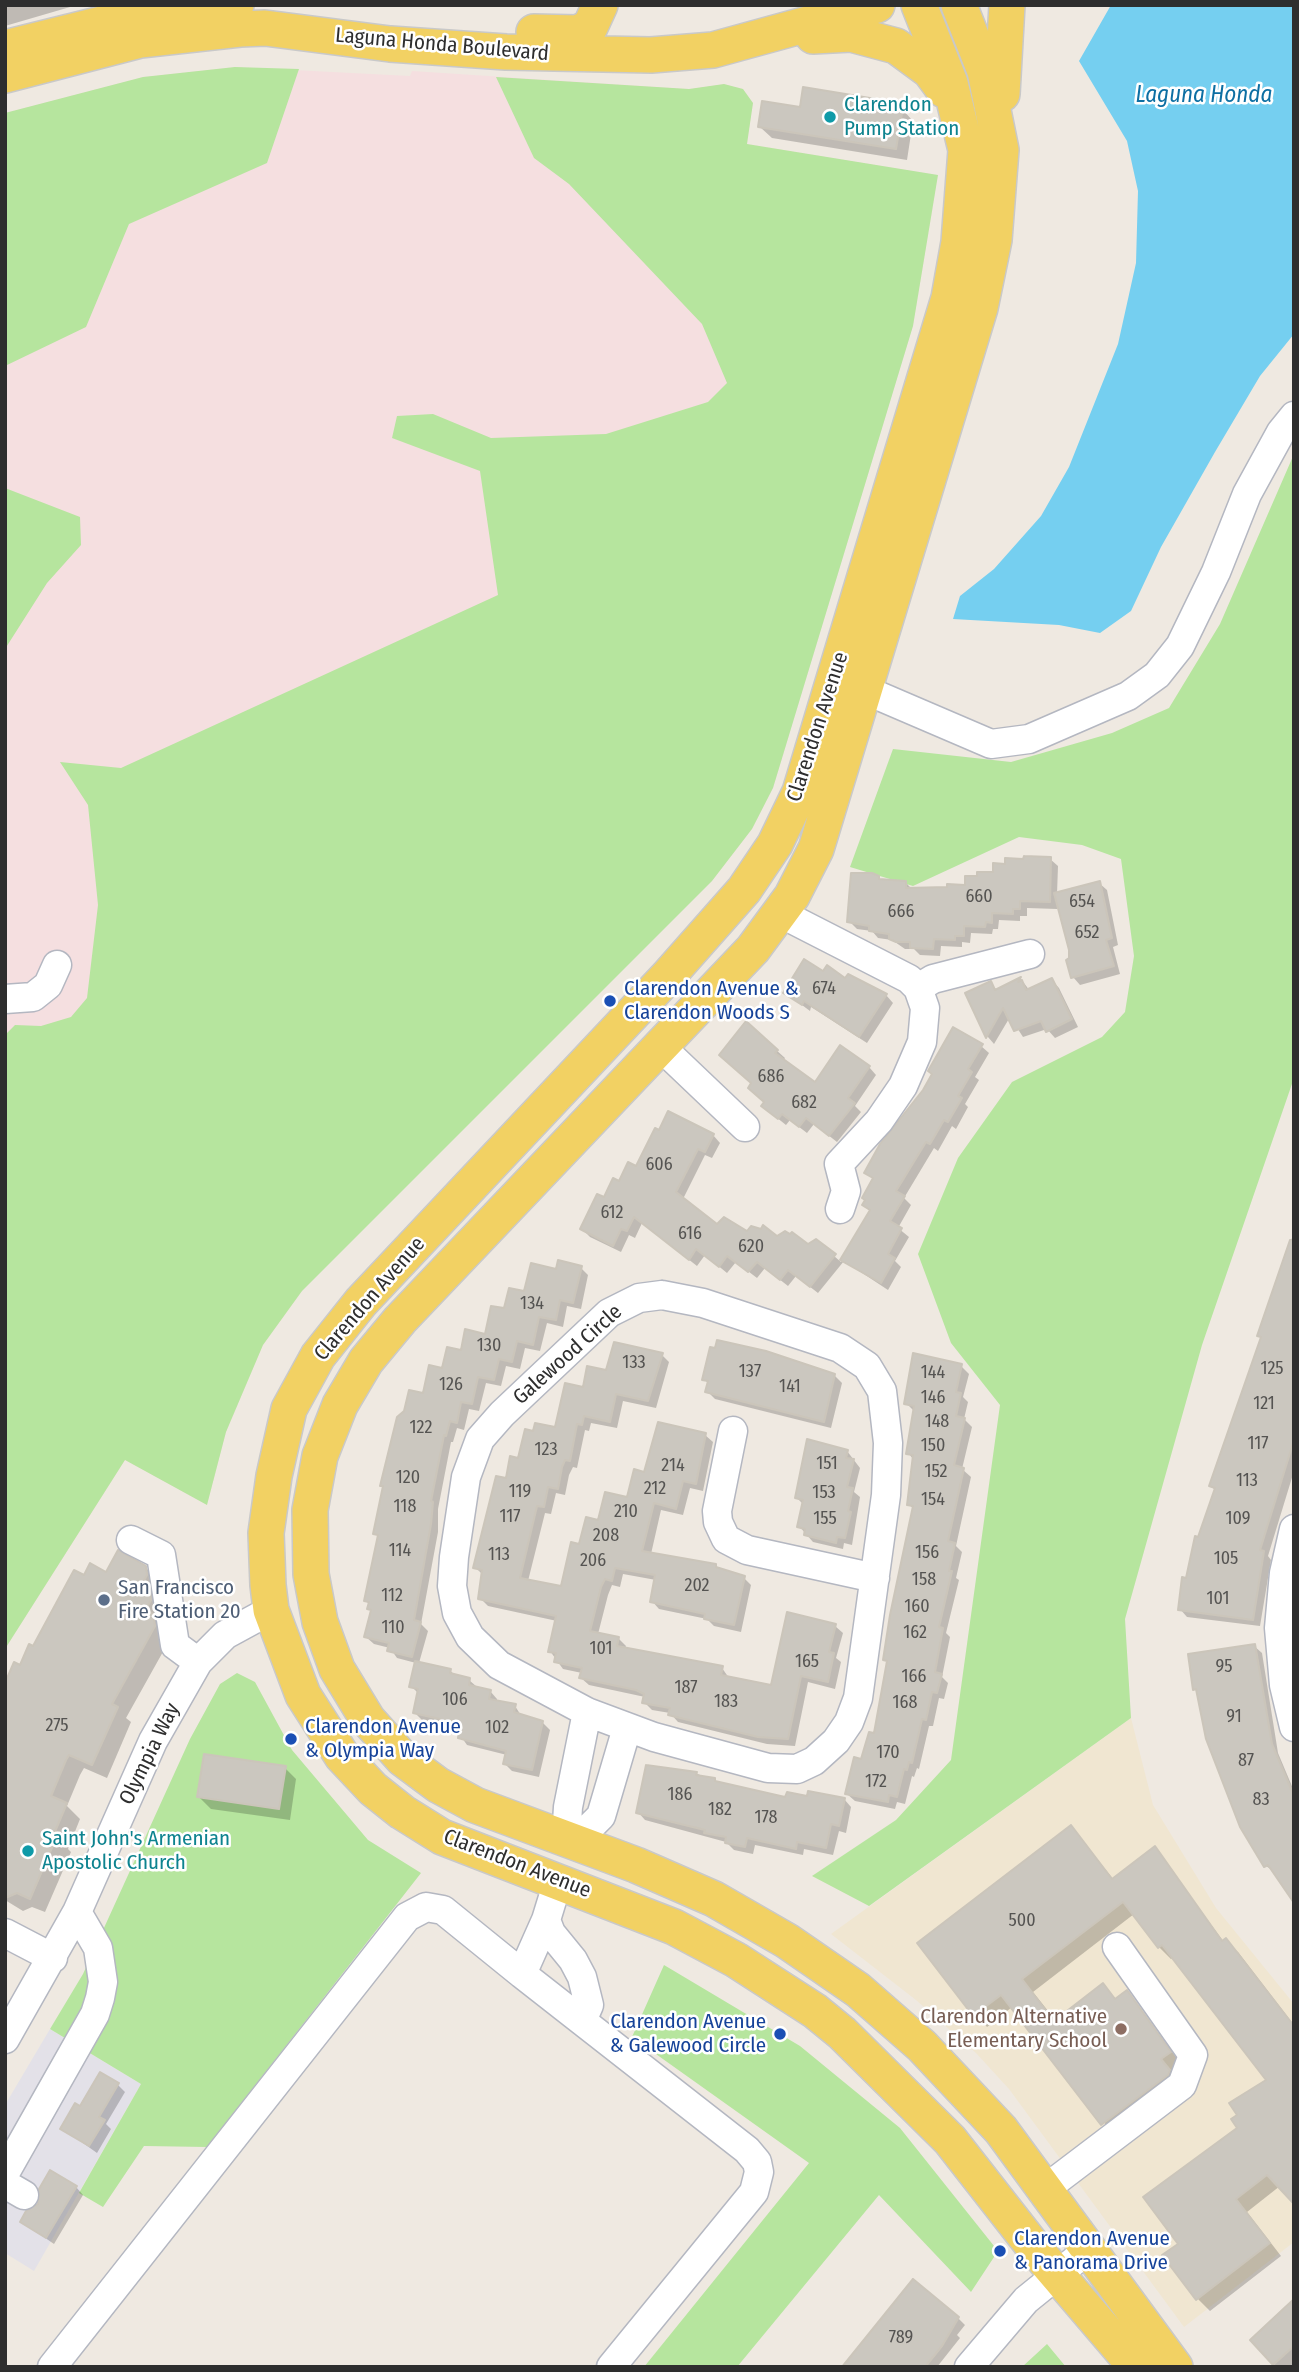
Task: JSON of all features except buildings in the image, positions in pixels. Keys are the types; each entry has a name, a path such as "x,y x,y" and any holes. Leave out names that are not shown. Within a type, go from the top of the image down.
{"main road":[{"path":"5,48 98,14 146,13 236,5"},
{"path":"506,52 517,35 524,31 579,33 590,27 600,5"},
{"name":"Laguna Honda Boulevard","path":"5,75 141,40 240,29 506,52 596,56 713,50 877,5"},
{"name":"Clarendon Avenue","path":"919,5 959,116 965,150 965,196 949,298 800,792 775,844 744,890 668,976 361,1302 318,1356 289,1409 274,1476 266,1534 271,1610 303,1695 328,1737 351,1767 387,1800 418,1823 495,1859 614,1902 682,1931 736,1960 793,1996 842,2033 950,2140 1056,2275 1136,2367"},
{"name":"Clarendon Avenue","path":"958,5 985,71 1001,150 998,212 983,295 816,849 780,913 752,948 400,1320 366,1361 346,1394 327,1436 316,1475 310,1523 311,1574 328,1646 344,1681 368,1720 414,1767 449,1792 475,1805 662,1875 714,1899 827,1968 879,2008 936,2060 1001,2130 1089,2249 1119,2295 1175,2367"},
{"path":"1001,150 1007,5"},
{"path":"713,50 825,34 869,37 896,46 921,63 945,91 959,116"},
{"path":"589,1060 661,1047 668,976"},
{"path":"310,1523 286,1566 271,1610 328,1646"},
{"path":"495,1859 566,1839 579,1867 614,1902"}],"street":[{"path":"865,690 991,744 1029,739 1128,696 1157,675 1180,646 1216,572 1247,494 1281,432 1294,416"},
{"path":"780,913 909,979 918,988 925,1018 916,1058 888,1110 839,1164 846,1191 840,1209"},
{"path":"918,988 933,979 1030,954"},
{"path":"5,999 33,997 48,985 57,965"},
{"path":"661,1047 745,1127"},
{"name":"Galewood Circle","path":"662,1295 686,1298 840,1348 867,1366 882,1391 888,1443 886,1495 854,1710 843,1732 814,1761 797,1769 768,1768 627,1728 587,1712 499,1665 479,1647 457,1613 452,1586 453,1564 466,1477 480,1439 502,1414 599,1321 629,1302 662,1295"},
{"path":"733,1431 717,1511 718,1522 726,1539 747,1550 875,1578"},
{"path":"1294,1529 1284,1573 1279,1628 1284,1685 1294,1727"},
{"path":"131,1540 161,1555 175,1645 198,1662"},
{"name":"Olympia Way","path":"5,2039 77,1912 153,1741 198,1662 225,1635 271,1610"},
{"path":"587,1712 568,1807 566,1839 588,1829 601,1816 627,1728"},
{"path":"522,1974 546,1920 558,1881"},
{"path":"52,2367 413,1912 433,1906 443,1910 747,2150 757,2162 759,2172 754,2192 611,2367"},
{"path":"5,2173 95,2014 100,1998 103,1982 98,1948 77,1912"},
{"path":"546,1920 551,1933 573,1960 582,1977 589,2006 582,2021"},
{"path":"5,1933 53,1958"},
{"path":"1045,2189 1182,2085 1193,2055 1117,1947"},
{"path":"969,2367 1005,2321 1089,2249"}],"shaded area":[{"path":"235,67 410,76 412,71 689,89 724,84 743,89 753,103 747,144 938,175 913,326 773,788 752,829 712,881 302,1291 263,1345 226,1432 207,1505 125,1460 5,1649 5,113 143,77"},
{"name":"Clarendon Alternative Elementary School","path":"1131,1718 1153,1805 1216,1908 1294,2004 1294,2242 1184,2327 1009,2089 976,2053 916,2000 831,1934"},
{"path":"50,2029 141,2084 34,2271 5,2253 5,2105"}],"green space":[{"path":"235,67 299,69 267,163 129,224 86,327 5,366 5,113 143,77"},
{"path":"496,77 689,89 724,84 743,89 753,103 747,144 938,175 913,326 773,788 752,829 712,881 302,1291 263,1345 226,1432 207,1505 125,1460 5,1649 5,1035 15,1025 41,1026 71,1017 87,998 98,905 88,805 60,762 121,768 498,595 480,471 392,438 397,416 433,414 491,438 606,434 708,402 727,383 702,324 569,184 534,158"},
{"path":"1294,454 1294,1078 1202,1345 1125,1619 1131,1718 869,1906 812,1876 896,1820 951,1760 1000,1405 951,1343 918,1254 958,1158 1012,1082 1102,1037 1125,1012 1134,956 1121,859 1082,845 1019,837 913,886 850,867 893,749 1011,762 1112,733 1169,708 1220,624"},
{"path":"5,488 80,517 81,545 47,583 5,649"},
{"path":"237,1673 255,1682 292,1750 368,1840 421,1873 207,2147 144,2146 103,2207 79,2193 141,2084 50,2029 83,1974 190,1739 220,1684"},
{"path":"664,1965 800,2046 900,2128 998,2251 971,2292 879,2195 737,2367 644,2367 809,2163 632,2037"},
{"path":"1047,2344 1066,2367 1022,2367"}],"water":[{"name":"Laguna Honda","path":"1111,5 1294,5 1294,334 1260,376 1215,452 1161,547 1131,611 1100,633 1059,625 953,619 960,596 994,569 1041,516 1069,467 1118,344 1136,263 1138,191 1127,141 1079,61"}],"place":[{"name":"Clarendon Pump Station","path":"830,117"},
{"name":"Clarendon Avenue & Clarendon Woods S","path":"610,1001"},
{"name":"San Francisco Fire Station 20","path":"104,1600"},
{"name":"Clarendon Avenue & Olympia Way","path":"291,1739"},
{"name":"Saint John's Armenian Apostolic Church","path":"28,1851"},
{"name":"Clarendon Alternative Elementary School","path":"1121,2029"},
{"name":"Clarendon Avenue & Galewood Circle","path":"780,2034"},
{"name":"Clarendon Avenue & Panorama Drive","path":"1000,2251"}]}
